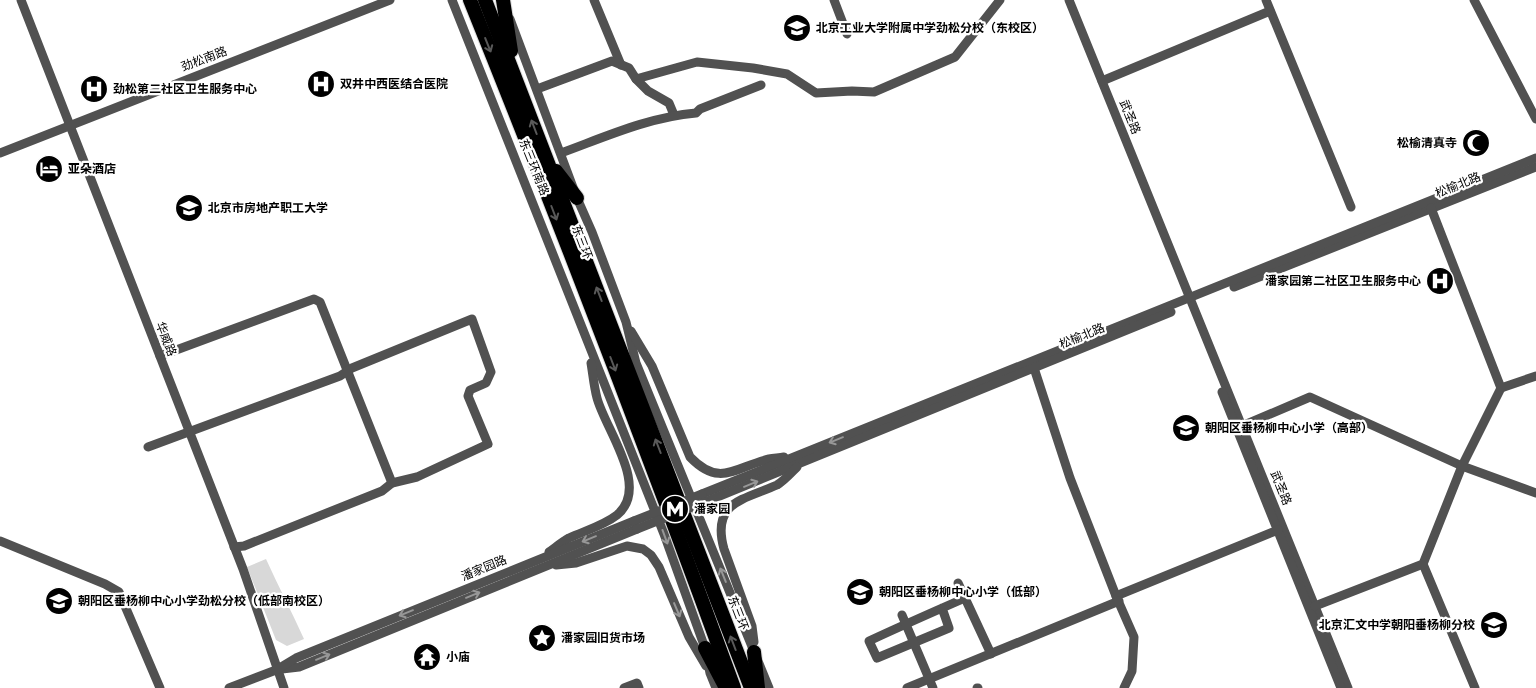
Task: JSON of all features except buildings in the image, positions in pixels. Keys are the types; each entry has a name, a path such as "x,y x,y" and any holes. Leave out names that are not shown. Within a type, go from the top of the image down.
{"highway":[{"name":"东三环","path":"470,0 669,494"},
{"name":"东三环","path":"485,0 547,158 669,494"},
{"path":"503,0 516,81"},
{"path":"547,158 577,198"},
{"path":"669,494 681,524 734,688"},
{"name":"东三环","path":"681,524 751,688"},
{"path":"705,648 726,688"},
{"path":"754,652 758,688"}],"street":[{"name":"华威路","path":"21,0 234,547 276,670 284,688"},
{"name":"劲松南路","path":"0,153 390,0"},
{"name":"东三环南路","path":"452,0 588,346"},
{"path":"503,0 577,198 626,322 636,363 768,688"},
{"path":"594,0 621,65"},
{"path":"834,0 847,34"},
{"path":"636,79 697,62 787,74 816,93 874,92 955,57 1000,0"},
{"name":"武圣路","path":"1068,0 1102,81 1341,688"},
{"path":"1266,0 1350,207"},
{"path":"1474,0 1536,119"},
{"path":"1102,81 1270,10"},
{"path":"537,89 612,60 629,68 636,79 648,91 668,102 674,115"},
{"path":"561,153 648,121 674,115 696,113 700,109 761,85"},
{"name":"松榆北路","path":"800,459 1034,368 1536,158"},
{"name":"松榆北路","path":"636,525 1190,303 1536,167"},
{"path":"1432,208 1501,388"},
{"path":"160,356 314,299 320,302 346,372 360,400 392,483"},
{"name":"武圣路","path":"1190,303 1348,688"},
{"path":"148,446 340,376 352,368 472,319 491,372 486,383 470,390 468,396 488,444 417,477 392,483 382,491 254,543 234,547"},
{"path":"626,322 652,366 690,457 699,466 714,474 733,472 768,459 800,459"},
{"path":"537,561 566,539 606,522 619,514 626,503 630,491 628,474 597,398 588,346"},
{"path":"588,346 664,534 705,648 710,673"},
{"path":"1034,368 1070,478 1134,637 1132,671 1124,688"},
{"path":"1474,688 1424,564 1462,466 1501,388 1536,376"},
{"path":"1242,426 1310,398 1462,466 1536,494"},
{"path":"754,652 752,626 724,549 720,526 731,506 742,498 779,484 800,459"},
{"name":"潘家园路","path":"229,688 276,670 296,658 537,561 636,525"},
{"name":"潘家园路","path":"276,670 299,667 546,566 636,525"},
{"path":"907,688 931,684 990,654 1278,530"},
{"path":"0,541 105,584 119,592 160,688"},
{"path":"546,566 576,563 627,546 643,549 659,567 688,637 710,673 716,688"},
{"path":"1315,606 1424,564"},
{"path":"958,583 990,654"},
{"path":"942,608 949,628 876,658 869,641 906,624 942,608 965,598"},
{"path":"902,615 931,684"},
{"path":"624,688 637,683 639,688"}],"shaded area":[{"path":"266,559 304,639 287,646 276,640 247,567"}],"place":[{"name":"北京工业大学附属中学劲松分校（东校区）","path":"797,28"},
{"name":"双井中西医结合医院","path":"321,84"},
{"name":"劲松第二社区卫生服务中心","path":"94,89"},
{"name":"松榆清真寺","path":"1476,143"},
{"name":"亚朵酒店","path":"49,169"},
{"name":"北京市房地产职工大学","path":"189,208"},
{"name":"潘家园第二社区卫生服务中心","path":"1440,281"},
{"name":"朝阳区垂杨柳中心小学（高部）","path":"1186,428"},
{"name":"潘家园","path":"675,509"},
{"name":"朝阳区垂杨柳中心小学（低部）","path":"860,592"},
{"name":"朝阳区垂杨柳中心小学劲松分校（低部南校区）","path":"59,601"},
{"name":"北京汇文中学朝阳垂杨柳分校","path":"1494,625"},
{"name":"潘家园旧货市场","path":"542,638"},
{"name":"小庙","path":"427,657"}]}
